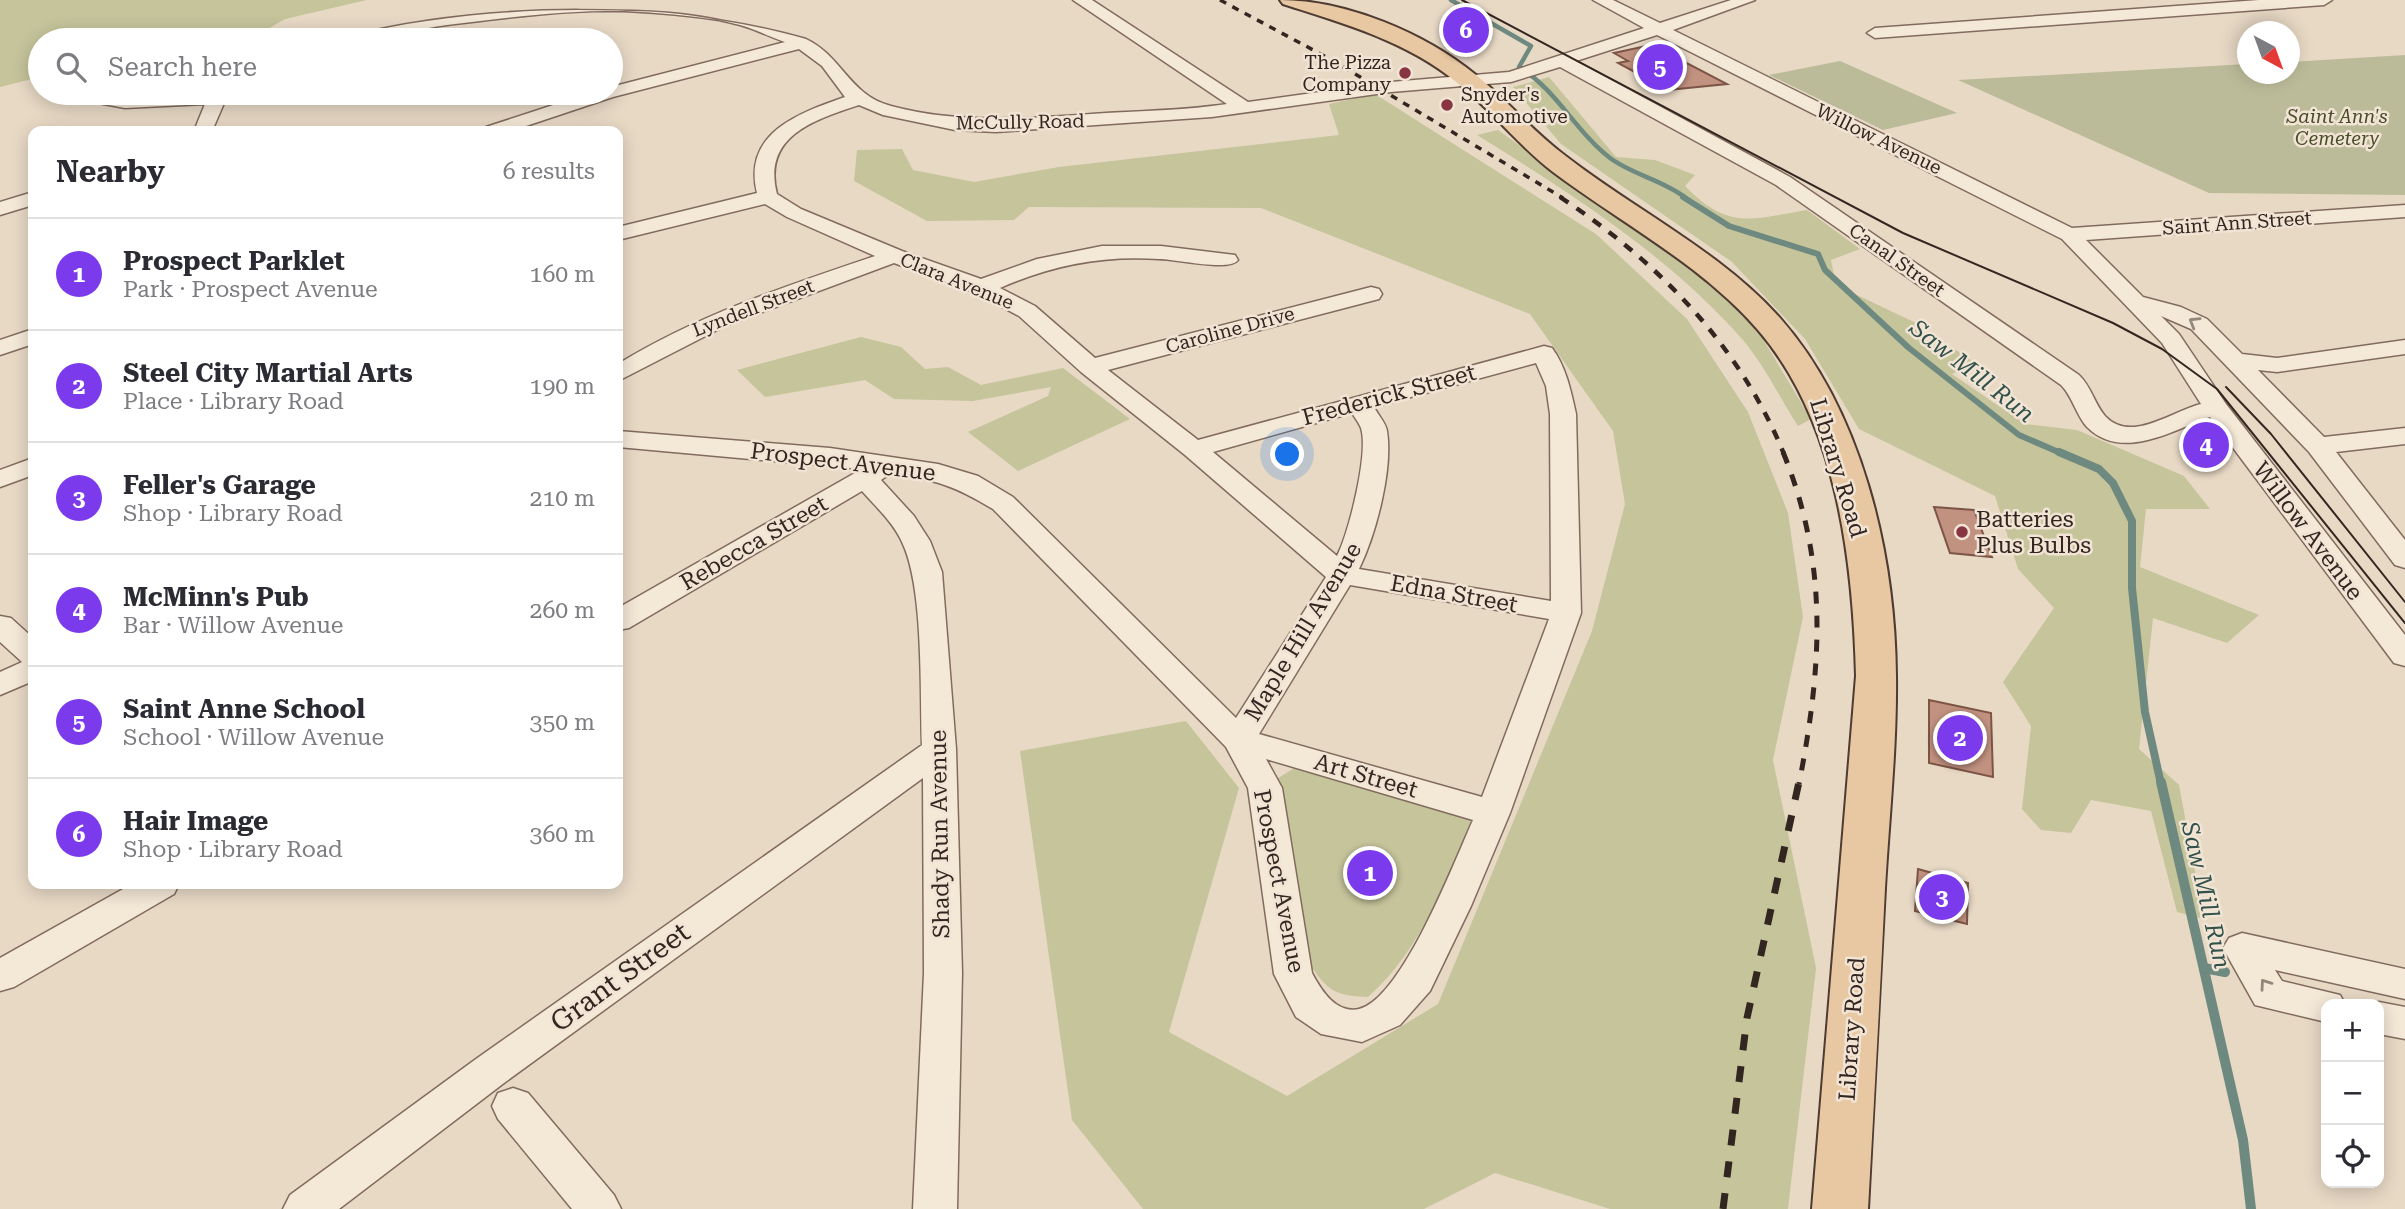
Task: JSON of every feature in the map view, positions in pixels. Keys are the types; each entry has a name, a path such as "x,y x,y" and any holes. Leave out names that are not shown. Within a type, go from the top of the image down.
{"main road":[{"name":"Library Road","path":"1290,0 1415,44 1467,79 1544,151 1699,261 1770,324 1796,359 1828,419 1862,542 1876,638 1876,676 1840,1209"}],"street":[{"path":"1080,0 1245,108"},
{"name":"Willow Avenue","path":"1601,0 2069,235 2138,303 2178,348 2216,408 2405,656"},
{"name":"McCully Road","path":"858,99 916,118 996,126 1245,108 1467,79 1511,77 1747,0"},
{"path":"1875,33 2324,0"},
{"path":"415,28 481,15 568,7 664,3 744,21 803,43 828,62 849,92 858,99"},
{"path":"623,88 803,43"},
{"name":"Canal Street","path":"1563,61 1783,181 2070,380 2082,393 2095,420 2106,428 2135,436 2154,431 2192,412 2216,408"},
{"path":"623,233 768,197 762,176 762,160 770,146 806,119 858,99"},
{"path":"206,126 217,105"},
{"path":"508,126 570,105"},
{"name":"Clara Avenue","path":"768,197 794,213 894,256 982,287 1027,311 1090,367 1194,449 1342,575"},
{"path":"0,209 28,200"},
{"name":"Saint Ann Street","path":"2069,235 2405,211"},
{"path":"982,287 1035,264 1082,253 1148,250 1227,260"},
{"name":"Lyndell Street","path":"623,371 684,335 725,317 894,256"},
{"name":"Caroline Drive","path":"1090,367 1371,294"},
{"path":"2138,303 2174,312 2199,324 2238,361 2318,446 2405,559"},
{"path":"0,348 28,338"},
{"path":"2178,348 2238,361 2277,365 2405,347"},
{"name":"Frederick Street","path":"1194,449 1544,353"},
{"name":"Prospect Avenue","path":"623,439 830,456 878,472 938,472 968,482 1003,503 1239,740 1265,788 1293,974 1310,1006 1335,1023 1362,1026 1386,1014 1416,980 1453,906 1493,813 1566,613 1563,414 1558,386 1544,353"},
{"name":"Maple Hill Avenue","path":"1239,740 1342,575 1359,541 1375,454 1374,428 1358,402"},
{"path":"2318,446 2405,436"},
{"path":"0,479 28,468"},
{"name":"Rebecca Street","path":"623,618 878,472"},
{"name":"Shady Run Avenue","path":"878,472 916,541 928,572 939,749 943,973 935,1209"},
{"name":"Edna Street","path":"1342,575 1566,613"},
{"path":"0,625 28,650"},
{"path":"0,685 28,671"},
{"name":"Art Street","path":"1239,740 1493,813"},
{"name":"Grant Street","path":"305,1209 490,1070 939,749"},
{"path":"0,976 152,889"},
{"path":"2321,1005 2269,994 2242,948 2405,984"},
{"path":"2384,1018 2405,1023"},
{"path":"513,1105 599,1209"}],"green space":[{"path":"0,0 367,0 285,19 270,28 28,28 28,80 0,87"},
{"name":"Saint Ann's Cemetery","path":"2405,55 2405,195 2209,193 1958,80 2237,65 2237,84 2300,84 2300,61"},
{"path":"1840,61 1957,113 1883,130 1769,75"},
{"path":"1549,77 1616,157 1655,160 1695,175 1685,186 1715,210 1728,216 1755,218 1807,210 1860,249 1831,260 1836,285 1916,323 1920,338 1953,348 1975,363 1952,374 2025,424 2077,430 2184,476 2210,509 2146,509 2140,567 2259,615 2227,643 2153,618 2139,749 2179,785 2204,919 2177,912 2151,811 2091,800 2071,833 2041,830 2022,809 2031,726 2003,682 2054,608 2018,569 1995,496 1859,429 1805,339 1732,262 1561,144 1513,87"},
{"path":"1375,94 1596,234 1687,319 1748,412 1788,513 1803,617 1773,760 1816,968 1788,1209 1610,1209 1495,1173 1424,1209 1143,1209 1072,1120 1020,751 1186,721 1239,788 1169,1032 1287,1096 1438,1004 1592,631 1625,504 1613,431 1530,314 1261,208 1029,207 1014,220 927,221 854,181 857,150 902,149 913,170 974,182 1059,167 1339,135 1329,104"},
{"path":"1498,130 1671,253 1752,321 1811,419 1798,426 1751,350 1683,280 1583,203 1477,135"},
{"path":"861,337 901,347 925,369 948,367 981,385 1063,368 1130,419 1018,471 968,432 1048,396 1051,387 973,401 894,399 865,380 765,397 737,370"},
{"path":"1296,767 1473,817 1442,890 1418,936 1387,978 1368,997 1347,995 1332,989 1320,979 1308,961 1275,780"}],"building":[{"path":"1651,45 1727,84 1668,90 1618,63 1628,61 1614,53"},
{"name":"Batteries Plus Bulbs","path":"1934,507 1974,510 1992,557 1950,553"},
{"path":"1929,700 1991,713 1993,777 1929,763"},
{"path":"1918,869 1968,883 1967,924 1915,911"}],"waterway":[{"name":"Saw Mill Run","path":"1451,0 1531,46 1519,67 1544,87 1598,148 1628,169 1686,198"},
{"name":"Saw Mill Run","path":"1683,197 1729,226 1818,254 1825,270 1909,348 2019,435 2063,454"},
{"name":"Saw Mill Run","path":"2059,452 2099,469 2113,483 2132,521 2132,588 2145,712 2161,784"},
{"name":"Saw Mill Run","path":"2161,782 2243,1140 2251,1209"},
{"path":"2204,968 2225,972"}],"tram line":[{"path":"1462,0 1903,233 2113,323 2162,349 2217,389 2405,623"},
{"path":"2226,387 2271,434 2405,602"}],"railway":[{"path":"1220,0 1330,59 1563,198"},
{"path":"1560,197 1630,249 1692,308 1744,376 1784,454"},
{"path":"1783,452 1798,494 1808,535 1817,616 1813,698 1799,784"},
{"path":"1723,1209 1747,1018 1799,782"}],"place":[{"name":"Hair Image","path":"1466,30"},
{"name":"Saint Anne School","path":"1660,67"},
{"name":"The Pizza Company","path":"1405,73"},
{"name":"Snyder's Automotive","path":"1447,105"},
{"name":"McMinn's Pub","path":"2206,445"},
{"name":"Batteries Plus Bulbs","path":"1962,532"},
{"name":"Steel City Martial Arts","path":"1960,738"},
{"name":"Prospect Parklet","path":"1370,873"},
{"name":"Feller's Garage","path":"1942,897"}]}
